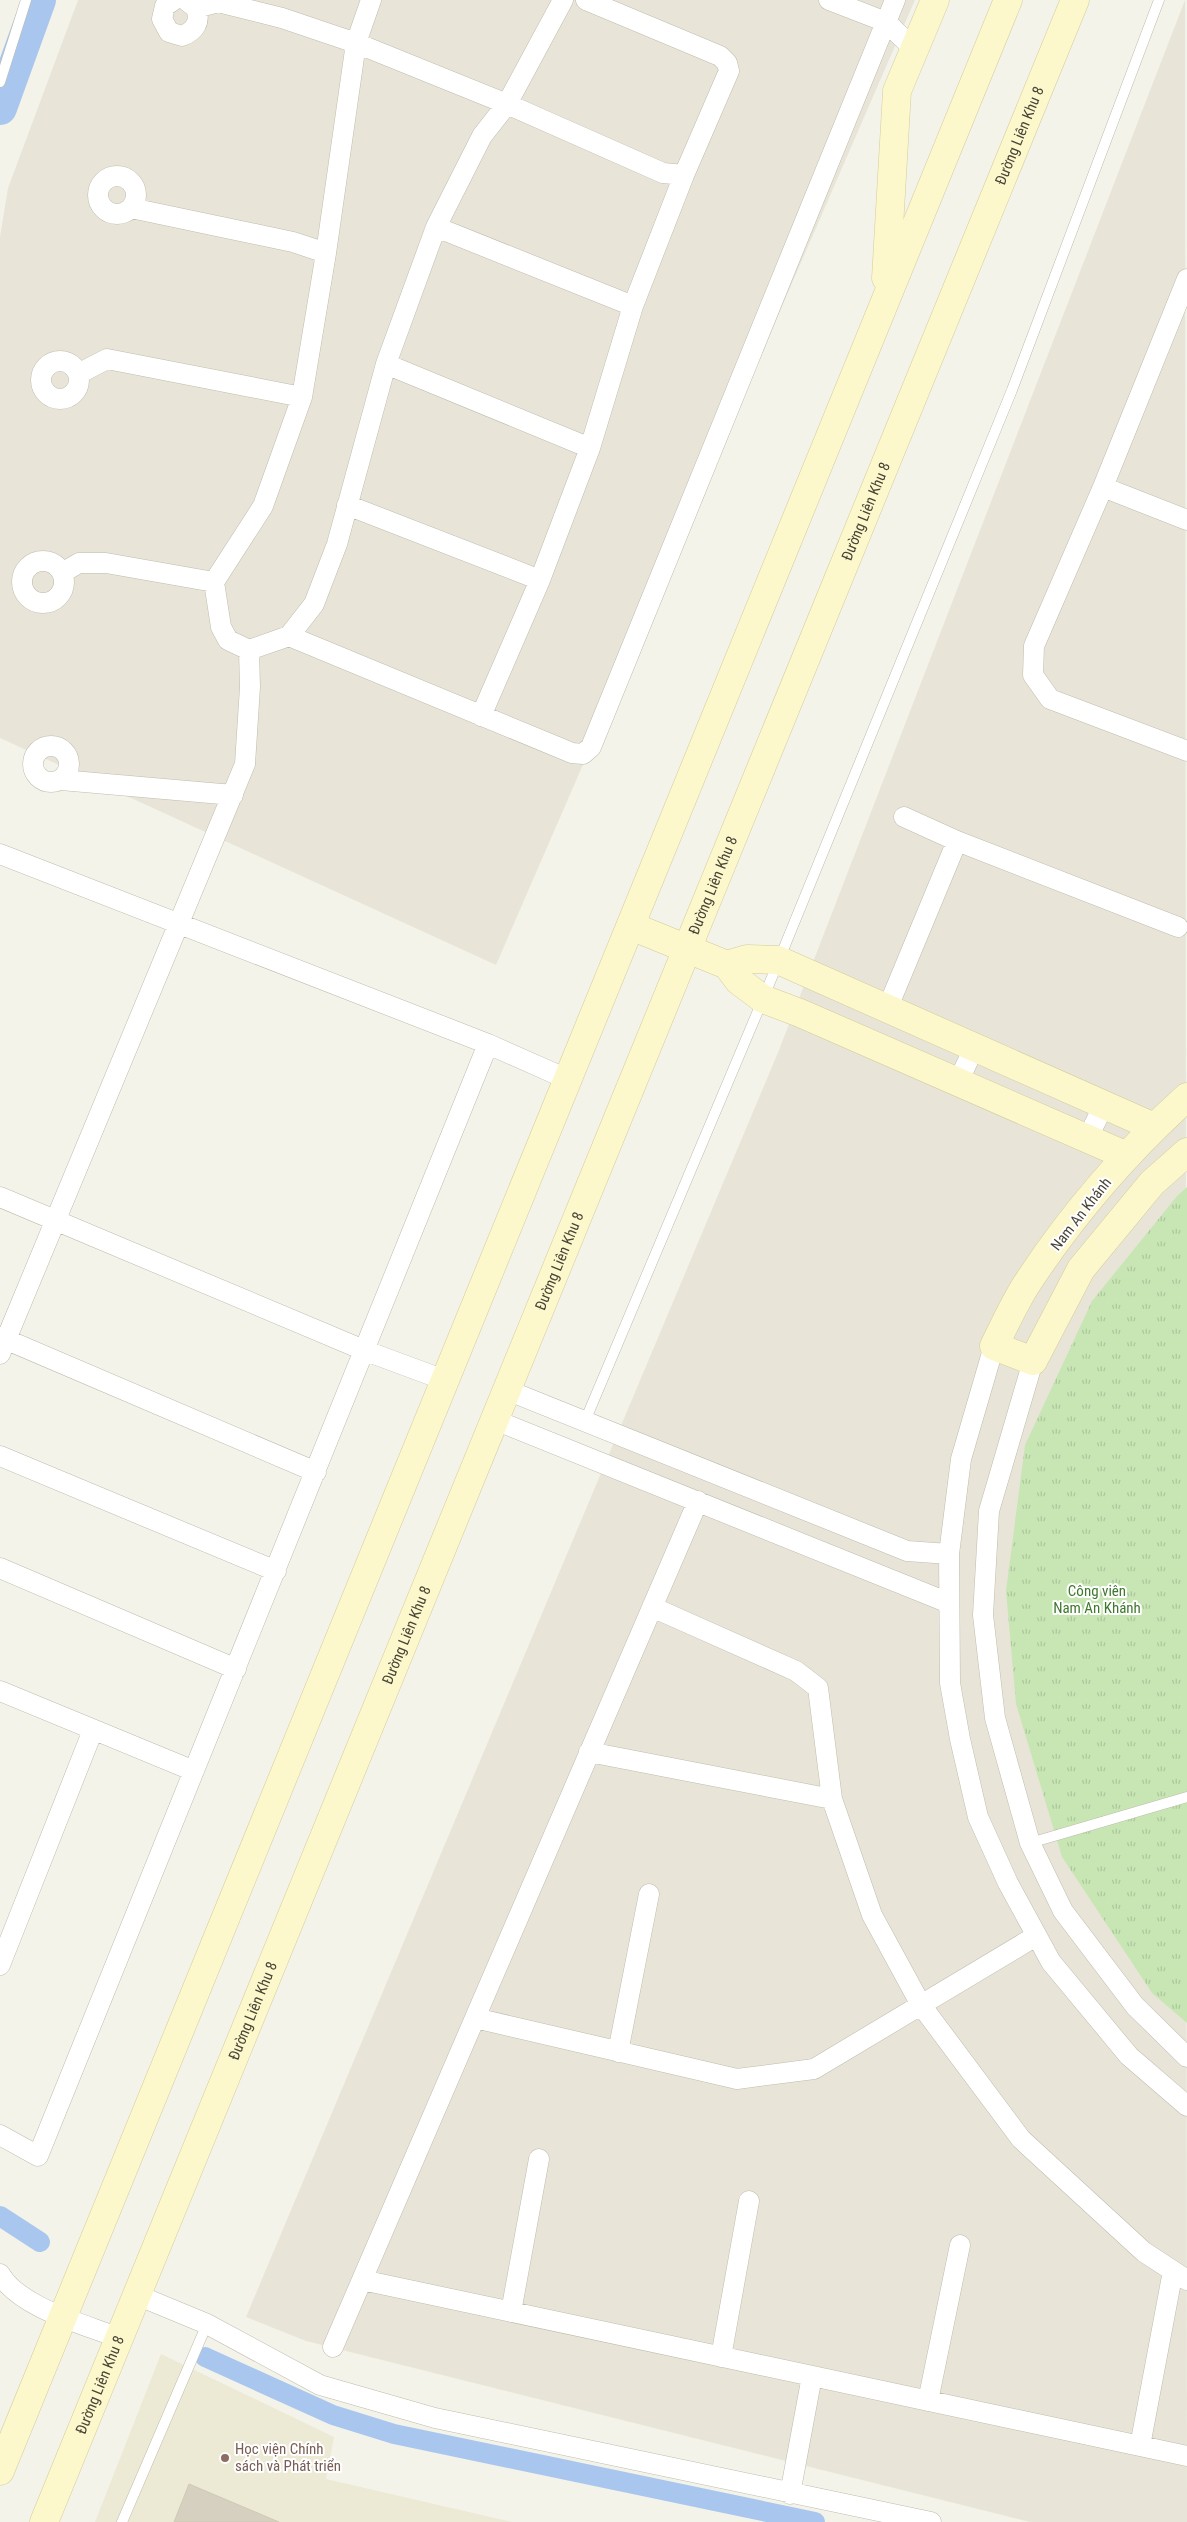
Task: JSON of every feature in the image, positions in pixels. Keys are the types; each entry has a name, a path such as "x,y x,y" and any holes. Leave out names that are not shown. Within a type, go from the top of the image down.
{"street":[{"path":"174,0 165,6 162,19 164,26 175,35 189,33 194,29 198,15 191,4 218,2 282,18 356,43 507,104 662,173 684,176"},
{"path":"371,0 356,43 326,253 302,397 263,506 214,582 222,627 228,640 250,650 289,636 314,604 337,544 346,505 386,364 436,227 482,136 507,104 563,0"},
{"path":"481,716 540,580 590,448 633,306 684,176 729,71 727,63 720,56 586,0"},
{"path":"829,0 886,22 914,49"},
{"path":"289,636 572,753 582,754 591,746 895,0"},
{"path":"885,300 897,91 935,0"},
{"path":"0,2471 447,1380 567,1079 1008,0"},
{"name":"Đường Liên Khu 8","path":"44,2522 1075,0"},
{"path":"131,208 293,242 326,253"},
{"path":"436,227 633,306"},
{"path":"1187,279 1103,487 1034,646 1033,675 1050,699 1187,750"},
{"path":"78,374 107,359 302,397"},
{"path":"386,364 590,448"},
{"path":"1103,487 1187,520"},
{"path":"346,505 540,580"},
{"path":"62,572 79,563 106,563 214,582"},
{"path":"250,650 250,687 245,764 56,1220 2,1343 316,1472"},
{"path":"61,780 233,795"},
{"path":"904,817 957,841 1178,927"},
{"path":"888,1007 957,841"},
{"path":"0,854 180,922 488,1044 567,1079"},
{"path":"631,926 727,965 739,981 763,999 800,1013 1127,1156"},
{"path":"727,965 747,959 778,960 888,1007 1154,1127"},
{"path":"0,2135 38,2156 366,1351 488,1044"},
{"path":"958,1082 975,1046"},
{"name":"Nam An Khánh","path":"994,1346 1026,1286 1075,1218 1127,1156 1154,1127 1187,1097"},
{"path":"1087,1139 1104,1104"},
{"path":"1187,1152 1152,1183 1081,1269 1033,1361 989,1511 984,1615 995,1718 1030,1843 1063,1911 1135,2006 1187,2058"},
{"path":"0,1197 366,1351 447,1380"},
{"path":"1033,1361 994,1346 961,1459 949,1554 950,1683 960,1739 978,1817 1008,1884 1051,1962 1129,2056 1187,2106"},
{"path":"507,1390 907,1551 949,1554"},
{"path":"495,1420 949,1604"},
{"path":"0,1456 276,1571"},
{"path":"333,2347 698,1501"},
{"path":"770,1530 784,1502"},
{"path":"0,1568 236,1669"},
{"path":"652,1608 796,1671 818,1688 832,1799 872,1915 921,2005 1021,2139 1144,2252 1180,2276 1140,2446"},
{"path":"0,1691 194,1771"},
{"path":"0,1965 93,1730"},
{"path":"589,1752 832,1799"},
{"path":"618,2052 649,1894"},
{"path":"475,2018 738,2080 814,2069 1036,1936"},
{"path":"510,2312 539,2159"},
{"path":"722,2357 749,2201"},
{"path":"928,2401 960,2245"},
{"path":"362,2280 1187,2456"},
{"path":"2,2283 31,2303 119,2338"},
{"path":"137,2295 207,2324 320,2385 349,2394 435,2418 790,2494 931,2522"},
{"path":"790,2494 812,2376"}],"lane":[{"path":"0,82 26,0"},
{"path":"584,1421 763,999 1012,390 1158,0"},
{"path":"1030,1843 1187,1797"},
{"path":"122,2522 207,2324"}],"shaded area":[{"path":"78,0 915,0 496,965 0,738 0,237 8,188"},
{"path":"1185,0 1187,2522 1030,2522 306,2341 246,2317 779,1050"},
{"name":"Học viện Chính sách và Phát triển","path":"161,2354 334,2437 326,2479 512,2522 95,2522"}],"green space":[{"name":"Công viên Nam An Khánh","path":"1187,1187 1187,2023 1152,1993 1062,1857 1016,1704 1006,1591 1025,1445 1092,1301 1177,1196"}],"building":[{"path":"189,2484 279,2522 174,2522"}],"waterway":[{"path":"0,108 39,0"},
{"path":"0,2216 40,2242"},
{"path":"205,2357 333,2415 394,2434 815,2522"}],"place":[{"name":"Học viện Chính sách và Phát triển","path":"225,2458"}]}
